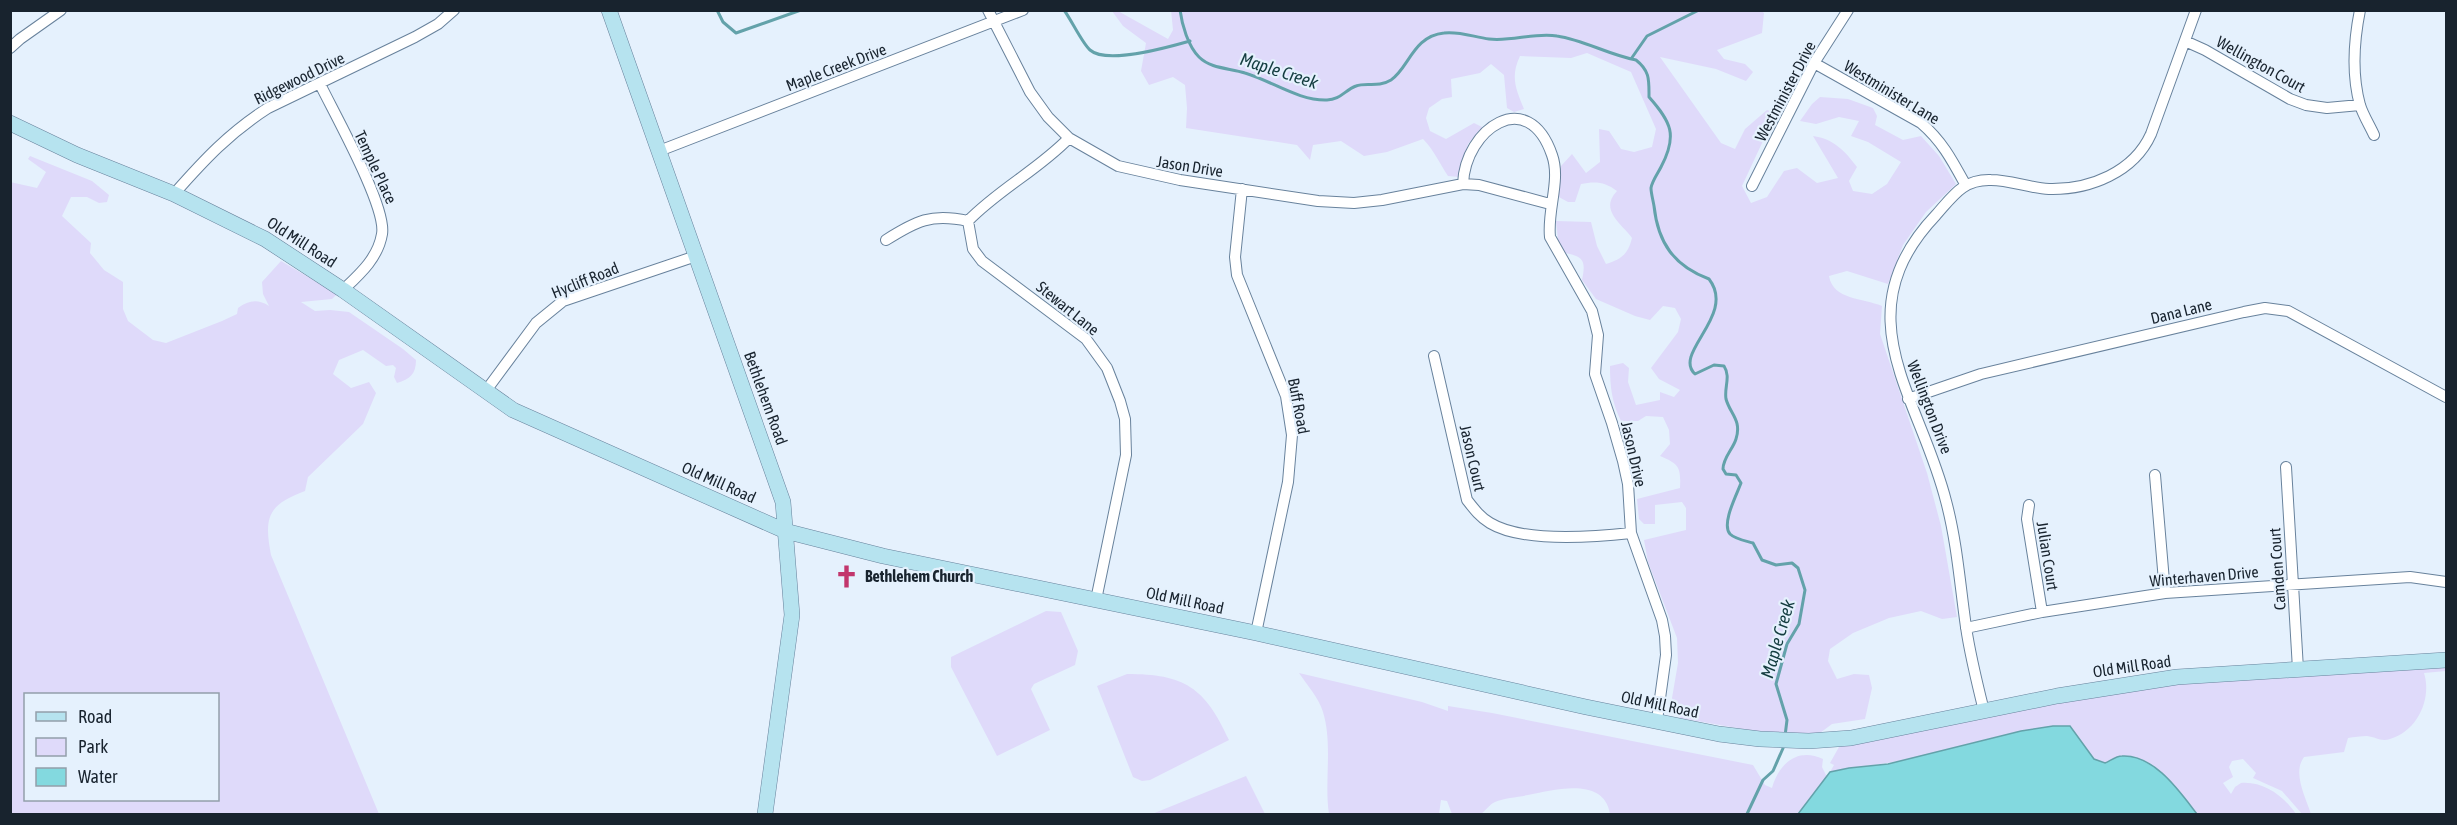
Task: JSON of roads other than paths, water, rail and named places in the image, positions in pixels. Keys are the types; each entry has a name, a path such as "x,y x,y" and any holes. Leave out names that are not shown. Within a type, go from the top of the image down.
{"street":[{"path":"10,48 61,10"},
{"name":"Ridgewood Drive","path":"174,194 229,135 268,108 415,37 438,24 454,10"},
{"name":"Bethlehem Road","path":"609,10 783,502 792,615 765,814"},
{"name":"Jason Drive","path":"988,10 1030,92 1048,117 1068,138 1118,166 1142,173 1318,201 1354,203 1409,196 1463,184 1479,185 1550,204"},
{"name":"Maple Creek Drive","path":"659,151 1023,10"},
{"name":"Westminister Drive","path":"1752,186 1814,63 1848,10"},
{"path":"1965,184 1989,180 2048,189 2065,188 2099,180 2126,168 2145,147 2196,10"},
{"path":"2360,10 2355,46 2360,105 2374,135"},
{"name":"Wellington Court","path":"2185,41 2290,99 2307,105 2327,108 2360,105"},
{"name":"Westminister Lane","path":"1814,63 1922,123 1947,150 1965,184"},
{"name":"Temple Place","path":"320,84 373,192 382,221 382,233 374,256 367,267 343,290"},
{"name":"Jason Drive","path":"1463,184 1467,159 1480,136 1503,120 1515,118 1535,127 1553,157 1554,183 1550,204 1550,237 1592,311 1596,323 1595,374 1623,461 1628,484 1631,533 1662,620 1665,636 1666,655 1657,720"},
{"name":"Old Mill Road","path":"10,123 77,155 174,194 265,238 513,410 785,531 883,556 1256,633 1575,705 1719,734 1760,739 1809,741 1880,733 2057,696 2147,681 2446,660"},
{"path":"886,240 922,219 939,217 968,221 999,193 1052,156 1068,138"},
{"name":"Wellington Drive","path":"1965,184 1914,241 1902,265 1890,312 1892,348 1908,399 1934,461 1947,503 1966,628 1984,711"},
{"name":"Buff Road","path":"1242,189 1235,257 1237,275 1286,396 1292,435 1288,482 1256,633"},
{"name":"Stewart Lane","path":"968,221 973,249 982,261 1086,339 1107,368 1120,401 1125,419 1126,455 1096,600"},
{"name":"Hycliff Road","path":"485,392 536,323 563,301 696,256"},
{"name":"Dana Lane","path":"1908,399 1981,374 2265,308 2278,308 2319,326 2446,397"},
{"name":"Jason Court","path":"1434,356 1467,500 1478,514 1500,528 1547,536 1590,538 1631,533"},
{"name":"Camden Court","path":"2286,467 2298,669"},
{"path":"2155,475 2165,593"},
{"name":"Julian Court","path":"2029,505 2027,519 2042,612"},
{"name":"Winterhaven Drive","path":"1966,628 2042,612 2165,593 2410,577 2446,582"}],"water":[{"path":"2070,726 2094,759 2105,763 2122,756 2145,761 2165,776 2197,814 1798,814 1830,772 1888,764 2021,731"}],"waterway":[{"path":"717,10 723,22 736,33 801,10"},
{"path":"1064,10 1087,47 1098,54 1124,55 1190,41"},
{"name":"Maple Creek","path":"1180,10 1189,41 1204,61 1255,76 1296,94 1317,99 1332,100 1356,86 1381,84 1391,80 1403,68 1418,46 1434,35 1444,33 1461,33 1497,40 1540,35 1557,36 1636,60 1644,68 1649,81 1649,97 1663,114 1670,129 1666,156 1651,188 1659,231 1677,260 1697,274 1709,279 1715,293 1715,306 1711,319 1691,355 1690,365 1695,374 1714,365 1724,366 1727,374 1726,399 1738,427 1735,443 1723,469 1726,474 1736,475 1741,483 1728,516 1728,529 1735,537 1753,543 1762,560 1776,565 1792,563 1798,568 1805,590 1799,624 1787,644 1776,684 1787,720 1785,736"},
{"path":"1631,59 1647,36 1699,10"},
{"name":"Maple Creek","path":"1747,814 1763,780 1773,771 1784,746"}],"place":[{"name":"Bethlehem Church","path":"847,576"}]}
